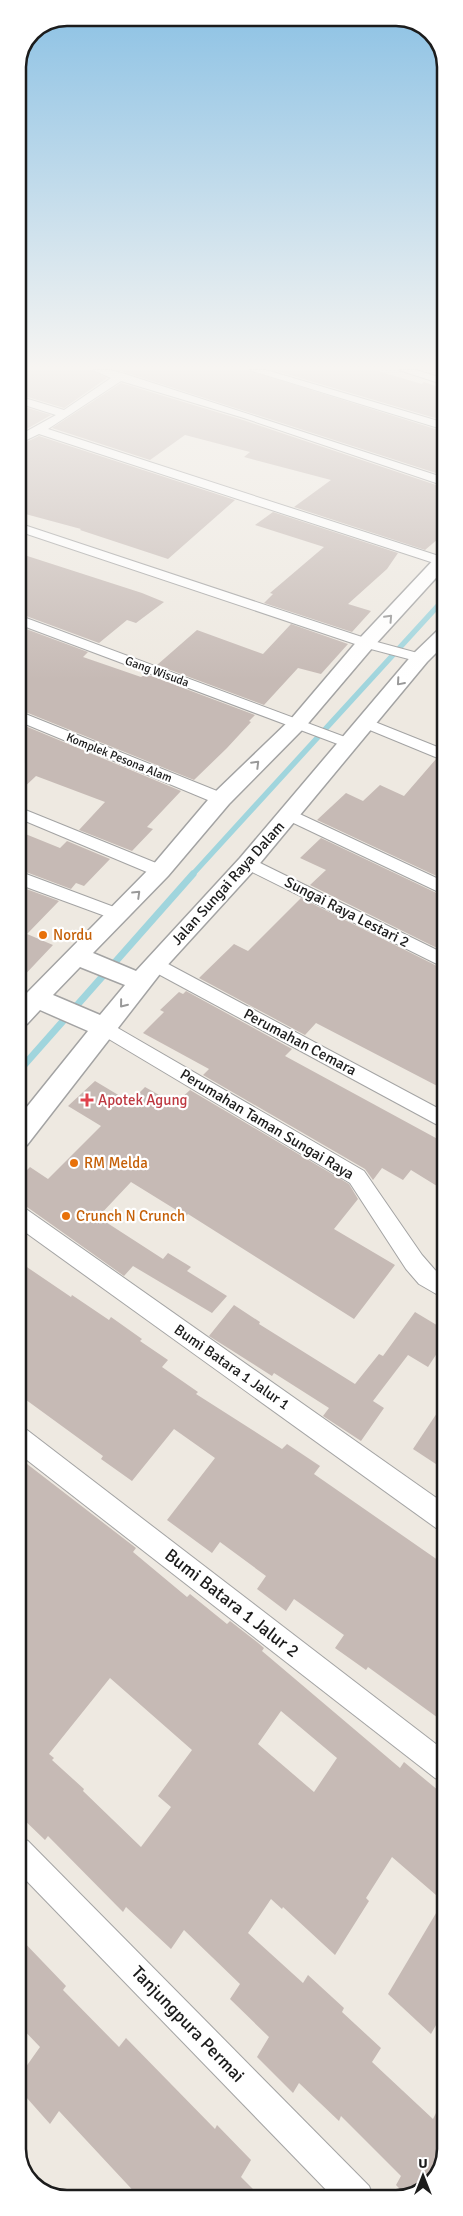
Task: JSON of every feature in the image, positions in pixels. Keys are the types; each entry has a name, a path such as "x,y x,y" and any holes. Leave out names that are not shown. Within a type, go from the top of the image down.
{"street":[{"path":"175,473 436,557"},
{"path":"419,473 436,479"},
{"path":"26,530 369,644 414,656"},
{"path":"26,543 160,588 172,578"},
{"path":"26,1008 84,959 116,914 160,871 221,799 298,723 436,568"},
{"name":"Gang Wisuda","path":"26,623 346,742"},
{"name":"Jalan Sungai Raya Dalam","path":"27,1126 99,1025 142,974 248,863 346,742 364,723 414,656 436,640"},
{"name":"Komplek Pesona Alam","path":"26,719 221,799"},
{"path":"364,723 436,752"},
{"path":"289,814 436,884"},
{"path":"26,815 160,871"},
{"name":"Sungai Raya Lestari 2","path":"248,863 436,958"},
{"path":"26,881 116,914"},
{"path":"84,959 142,974"},
{"name":"Perumahan Cemara","path":"142,974 437,1116"},
{"path":"36,998 99,1025"},
{"name":"Perumahan Taman Sungai Raya","path":"99,1025 358,1177 414,1262 426,1278 437,1285"},
{"name":"Bumi Batara 1 Jalur 1","path":"27,1221 437,1513"},
{"name":"Bumi Batara 1 Jalur 2","path":"27,1445 437,1762"},
{"name":"Tanjungpura Permai","path":"27,1859 348,2189"}],"building":[{"path":"26,473 154,473 235,500 168,559 81,529 26,514"},
{"path":"306,473 402,473 436,485 436,540 425,550 294,507 331,480"},
{"path":"273,512 398,553 387,569 348,604 371,611 352,632 264,603 273,594 270,593 324,547 255,525"},
{"path":"26,556 142,593 164,602 136,623 127,620 99,643 26,616"},
{"path":"291,624 348,644 321,674 298,668 264,705 157,665 197,630 263,654"},
{"path":"26,629 88,652 83,657 141,677 146,674 255,715 227,748 194,780 26,712"},
{"path":"26,726 181,791 147,827 153,829 132,851 79,830 105,802 36,776 26,785"},
{"path":"436,759 436,876 317,820 346,793 363,801 380,785 404,796"},
{"path":"26,834 60,848 67,841 110,859 84,886 76,883 71,889 26,872"},
{"path":"321,838 436,893 436,948 310,885 326,870 300,858"},
{"path":"26,889 59,901 27,934 53,945 26,973"},
{"path":"301,898 436,966 436,1086 316,1023 305,1035 199,978 234,944 248,951"},
{"path":"186,991 292,1049 285,1056 437,1138 437,1186 411,1170 403,1180 382,1168 373,1180 365,1169 203,1075 209,1069 143,1033 164,1012 160,1010 179,992 183,994"},
{"path":"95,1081 130,1102 145,1087 175,1104 190,1090 349,1184 358,1199 334,1229 395,1265 354,1319 188,1214 186,1216 131,1182 98,1217 163,1259 168,1253 191,1267 187,1271 227,1296 212,1313 133,1266 124,1276 27,1207 27,1170 30,1167 48,1179 101,1126 68,1106"},
{"path":"27,1267 109,1320 111,1317 142,1339 140,1341 168,1360 162,1367 198,1392 196,1394 282,1449 287,1444 320,1466 314,1474 437,1559 437,1717 368,1667 366,1670 335,1648 344,1635 294,1599 286,1611 257,1589 266,1576 220,1542 212,1553 167,1520 215,1458 174,1429 132,1481 101,1459 103,1456 27,1400"},
{"path":"234,1305 260,1322 259,1324 355,1384 379,1354 383,1356 415,1312 437,1325 437,1354 428,1367 408,1355 373,1401 384,1408 361,1441 323,1416 329,1408 274,1373 272,1376 209,1336"},
{"path":"437,1414 437,1465 413,1449"},
{"path":"27,1464 136,1548 133,1552 187,1597 190,1594 227,1624 230,1621 257,1642 264,1648 262,1651 400,1768 404,1762 437,1789 436,1895 392,1857 366,1898 369,1901 335,1955 283,1907 282,1909 271,1899 248,1933 303,1983 308,1975 344,2008 342,2012 381,2048 372,2062 433,2119 437,2111 437,2149 435,2162 427,2176 409,2188 400,2189 396,2185 401,2176 341,2116 339,2121 299,2083 293,2093 257,2057 269,2037 230,1999 240,1984 184,1930 171,1949 126,1907 123,1912 48,1836 45,1840 27,1823","holes":["110,1678 192,1750 158,1796 171,1807 141,1847 83,1791 84,1789 52,1760 54,1758 49,1754","281,1711 337,1758 314,1792 258,1744"]},
{"path":"437,1912 437,2023 431,2034 388,1994"},
{"path":"27,1945 66,1986 63,1990 119,2047 126,2038 215,2129 217,2125 251,2160 241,2177 253,2189 132,2190 59,2111 50,2124 27,2098 27,2065 40,2047 27,2033"}],"waterway":[{"path":"192,875 436,608"},
{"path":"26,1062 193,874"}],"place":[{"name":"Nordu","path":"43,935"},
{"name":"Apotek Agung","path":"87,1100"},
{"name":"RM Melda","path":"74,1163"},
{"name":"Crunch N Crunch","path":"66,1216"}]}
